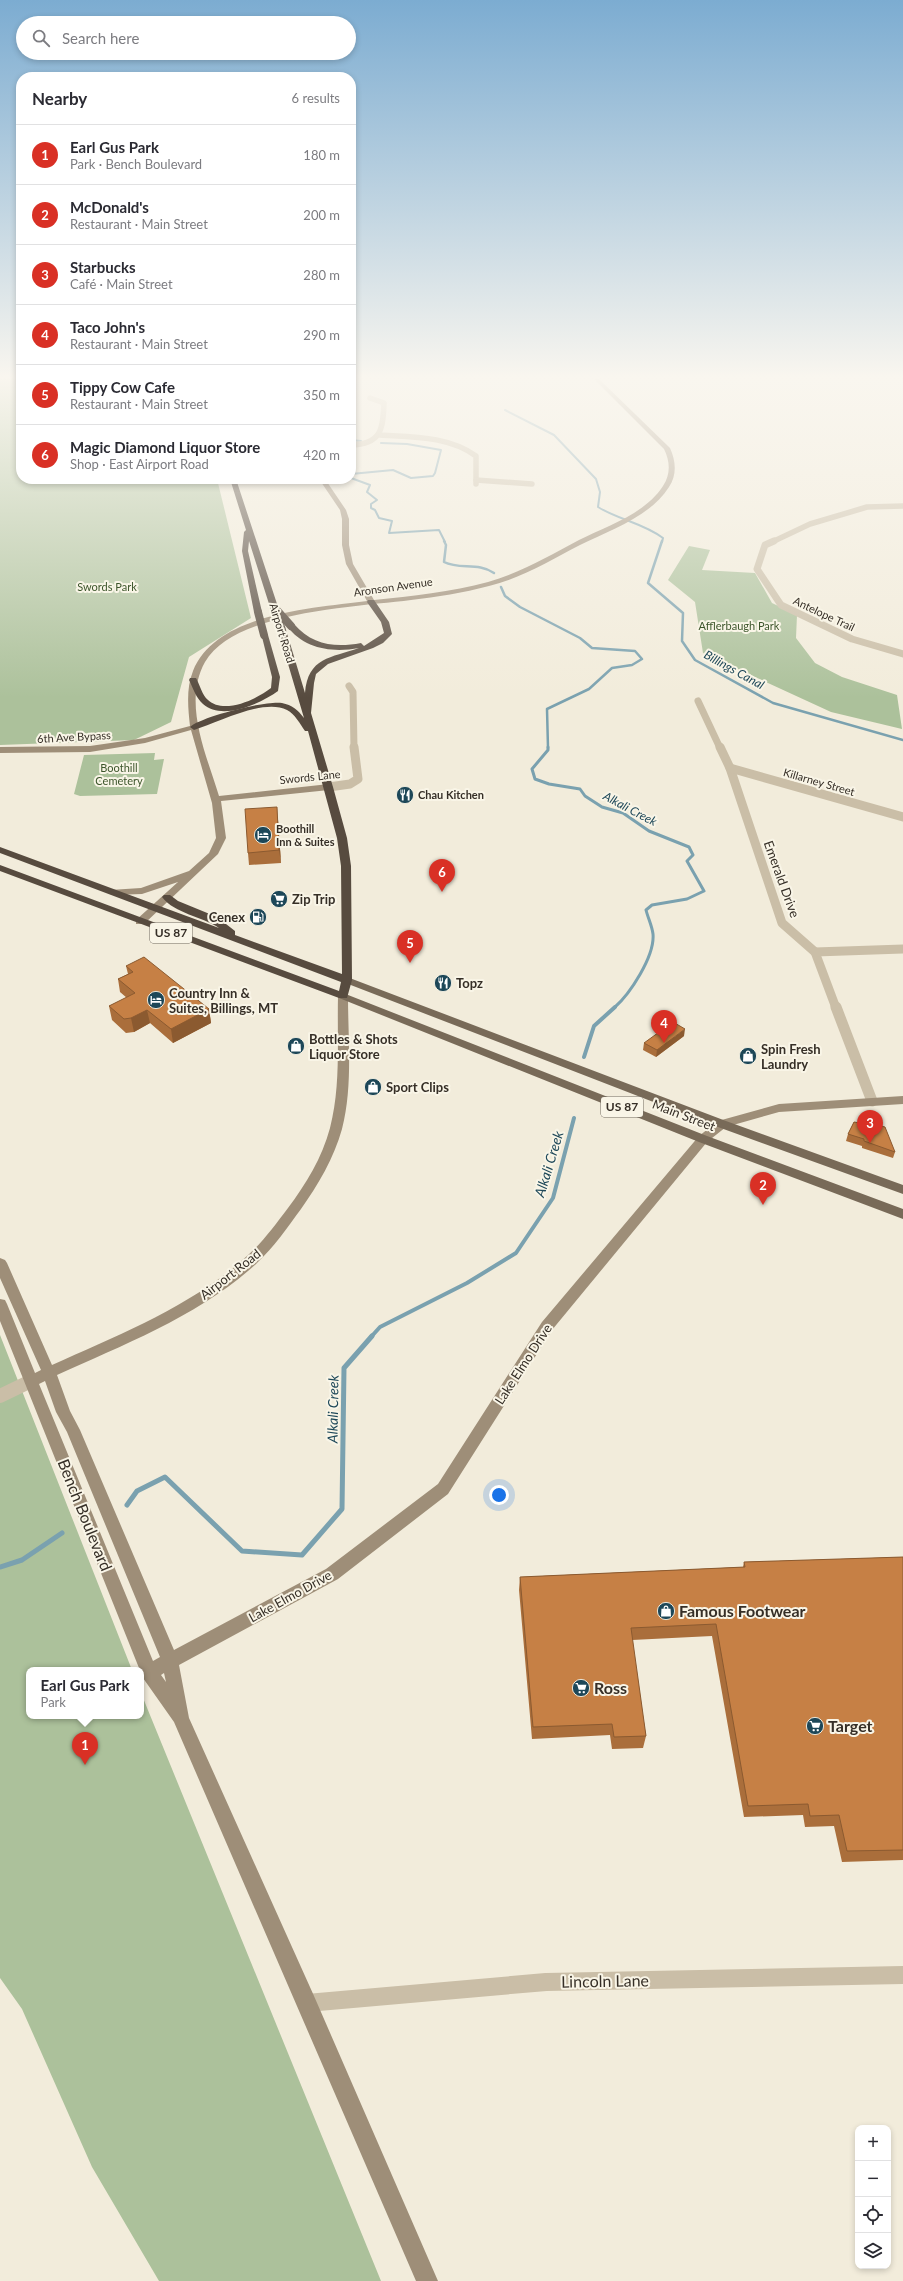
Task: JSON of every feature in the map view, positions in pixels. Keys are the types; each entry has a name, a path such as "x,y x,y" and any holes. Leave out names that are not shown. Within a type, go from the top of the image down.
{"highway":[{"name":"Airport Road","path":"235,485 282,630 329,787 342,838 346,866 347,980 343,996"},
{"path":"193,680 205,702 213,707 232,708 268,695 276,689 276,677 258,612 245,551 247,524"},
{"path":"308,718 311,680 316,668 325,663 378,644 388,634 387,626 371,602"},
{"path":"274,607 296,633 310,642 322,646 356,646 371,641 379,636 387,626"},
{"path":"194,727 253,708 280,704 295,712 313,736"},
{"name":"US 87","path":"0,850 347,980"},
{"name":"US 87","path":"0,868 140,922 343,996"},
{"path":"168,897 174,903 212,919 238,939"}],"main road":[{"path":"324,485 343,510 346,522 345,548 349,567 371,602"},
{"name":"Aronson Avenue","path":"140,922 213,854 221,838 215,799 194,727 193,680 200,662 208,653 239,631 274,618 295,613 463,589 517,575 619,522 662,492 666,485"},
{"path":"171,732 184,720 186,701 193,680"},
{"name":"6th Ave Bypass","path":"0,750 90,749 145,740 194,727"},
{"name":"Swords Lane","path":"215,799 329,787"},
{"name":"Aronson Avenue","path":"113,892 142,891 190,874"},
{"name":"Main Street","path":"347,980 722,1124 903,1190"},
{"name":"Main Street","path":"343,996 703,1139 903,1214"},
{"name":"Airport Road","path":"31,1381 202,1297 247,1264 269,1242 308,1191 329,1148 340,1107 343,996"},
{"name":"Lake Elmo Drive","path":"149,1672 332,1574 443,1489 547,1326 703,1139 722,1124 780,1108 903,1100"},
{"path":"0,1263 49,1373 63,1412 73,1430 170,1661 181,1720 307,2003 427,2281"},
{"name":"Bench Boulevard","path":"0,1304 149,1672 181,1720"}],"street":[{"name":"Antelope Trail","path":"903,506 867,507 810,524 765,546 757,569 781,604 852,639 903,654"},
{"name":"Swords Lane","path":"329,787 350,784 358,779 354,743 353,692 350,686"},
{"name":"Emerald Drive","path":"698,701 730,768 782,923 815,952 872,1101"},
{"name":"Killarney Street","path":"730,768 903,818"},
{"path":"815,952 903,949"},
{"name":"Airport Road","path":"0,1396 31,1381"},
{"name":"Lincoln Lane","path":"307,2003 546,1982 903,1975"}],"green space":[{"name":"Swords Park","path":"0,485 219,485 251,618 189,657 171,722 134,740 0,745"},
{"name":"Afflerbaugh Park","path":"689,546 710,550 702,570 755,573 772,603 797,615 796,638 815,663 842,677 897,695 902,729 831,712 703,653 695,602 668,580"},
{"name":"Boothill Cemetery","path":"155,753 154,760 164,759 157,794 80,796 74,794 84,755"},
{"path":"0,1335 131,1667 26,1667 26,1719 144,1719 144,1700 381,2281 159,2281 92,2167 22,2009 0,1978"}],"building":[{"path":"277,807 279,850 248,853 245,809"},
{"name":"Country Inn & Suites, Billings, MT","path":"144,957 209,1009 171,1029 147,1010 131,1018 124,1019 109,1006 135,993 118,979 133,972 126,966"},
{"path":"673,1022 685,1029 657,1050 644,1043"},
{"path":"861,1121 885,1127 895,1152 848,1134 854,1122 860,1123"},
{"name":"Target","path":"903,1557 903,1850 847,1851 839,1815 810,1816 808,1804 748,1806 716,1624 631,1628 646,1736 614,1737 612,1724 533,1727 520,1577 745,1567 744,1562"}],"waterway":[{"name":"Alkali Creek","path":"370,485 367,492 377,500 371,504 371,508 375,510 379,518 392,521 389,533 439,530 445,542"},
{"name":"Billings Canal","path":"598,485 600,492 598,507 655,533 663,538 662,542"},
{"name":"Alkali Creek","path":"444,541 446,545 444,562 456,566 482,568 494,573"},
{"name":"Billings Canal","path":"662,541 648,583 683,613 682,641 695,660 773,703 903,740"},
{"name":"Alkali Creek","path":"501,587 505,596 520,607 580,638 592,648 635,651 642,659 632,665 612,668 589,689 547,709 548,748"},
{"name":"Alkali Creek","path":"548,748 548,750 532,769 535,779 549,784 580,789 585,796 602,807 623,813 649,831 689,847 693,855 687,861 704,891 687,899 652,905 646,910 653,934 653,943 650,953 634,984 615,1007"},
{"name":"Alkali Creek","path":"584,1057 594,1026 615,1007"},
{"name":"Alkali Creek","path":"371,1337 380,1327 467,1283 516,1253 553,1198 574,1118"},
{"name":"Alkali Creek","path":"127,1505 137,1491 165,1477 242,1551 302,1555 342,1509 344,1368 372,1336"},
{"name":"Alkali Creek","path":"0,1567 22,1560 62,1533"}],"place":[{"name":"Chau Kitchen","path":"405,795"},
{"name":"Boothill Inn & Suites","path":"263,835"},
{"name":"Magic Diamond Liquor Store","path":"442,892"},
{"name":"Zip Trip","path":"279,899"},
{"name":"Cenex","path":"258,917"},
{"name":"Tippy Cow Cafe","path":"410,963"},
{"name":"Topz","path":"443,983"},
{"name":"Country Inn & Suites, Billings, MT","path":"156,1000"},
{"name":"Taco John's","path":"664,1043"},
{"name":"Bottles & Shots Liquor Store","path":"296,1046"},
{"name":"Spin Fresh Laundry","path":"748,1056"},
{"name":"Sport Clips","path":"373,1087"},
{"name":"Starbucks","path":"870,1143"},
{"name":"McDonald's","path":"763,1205"},
{"name":"Famous Footwear","path":"666,1611"},
{"name":"Ross","path":"581,1688"},
{"name":"Target","path":"815,1726"},
{"name":"Earl Gus Park","path":"85,1765"}]}
